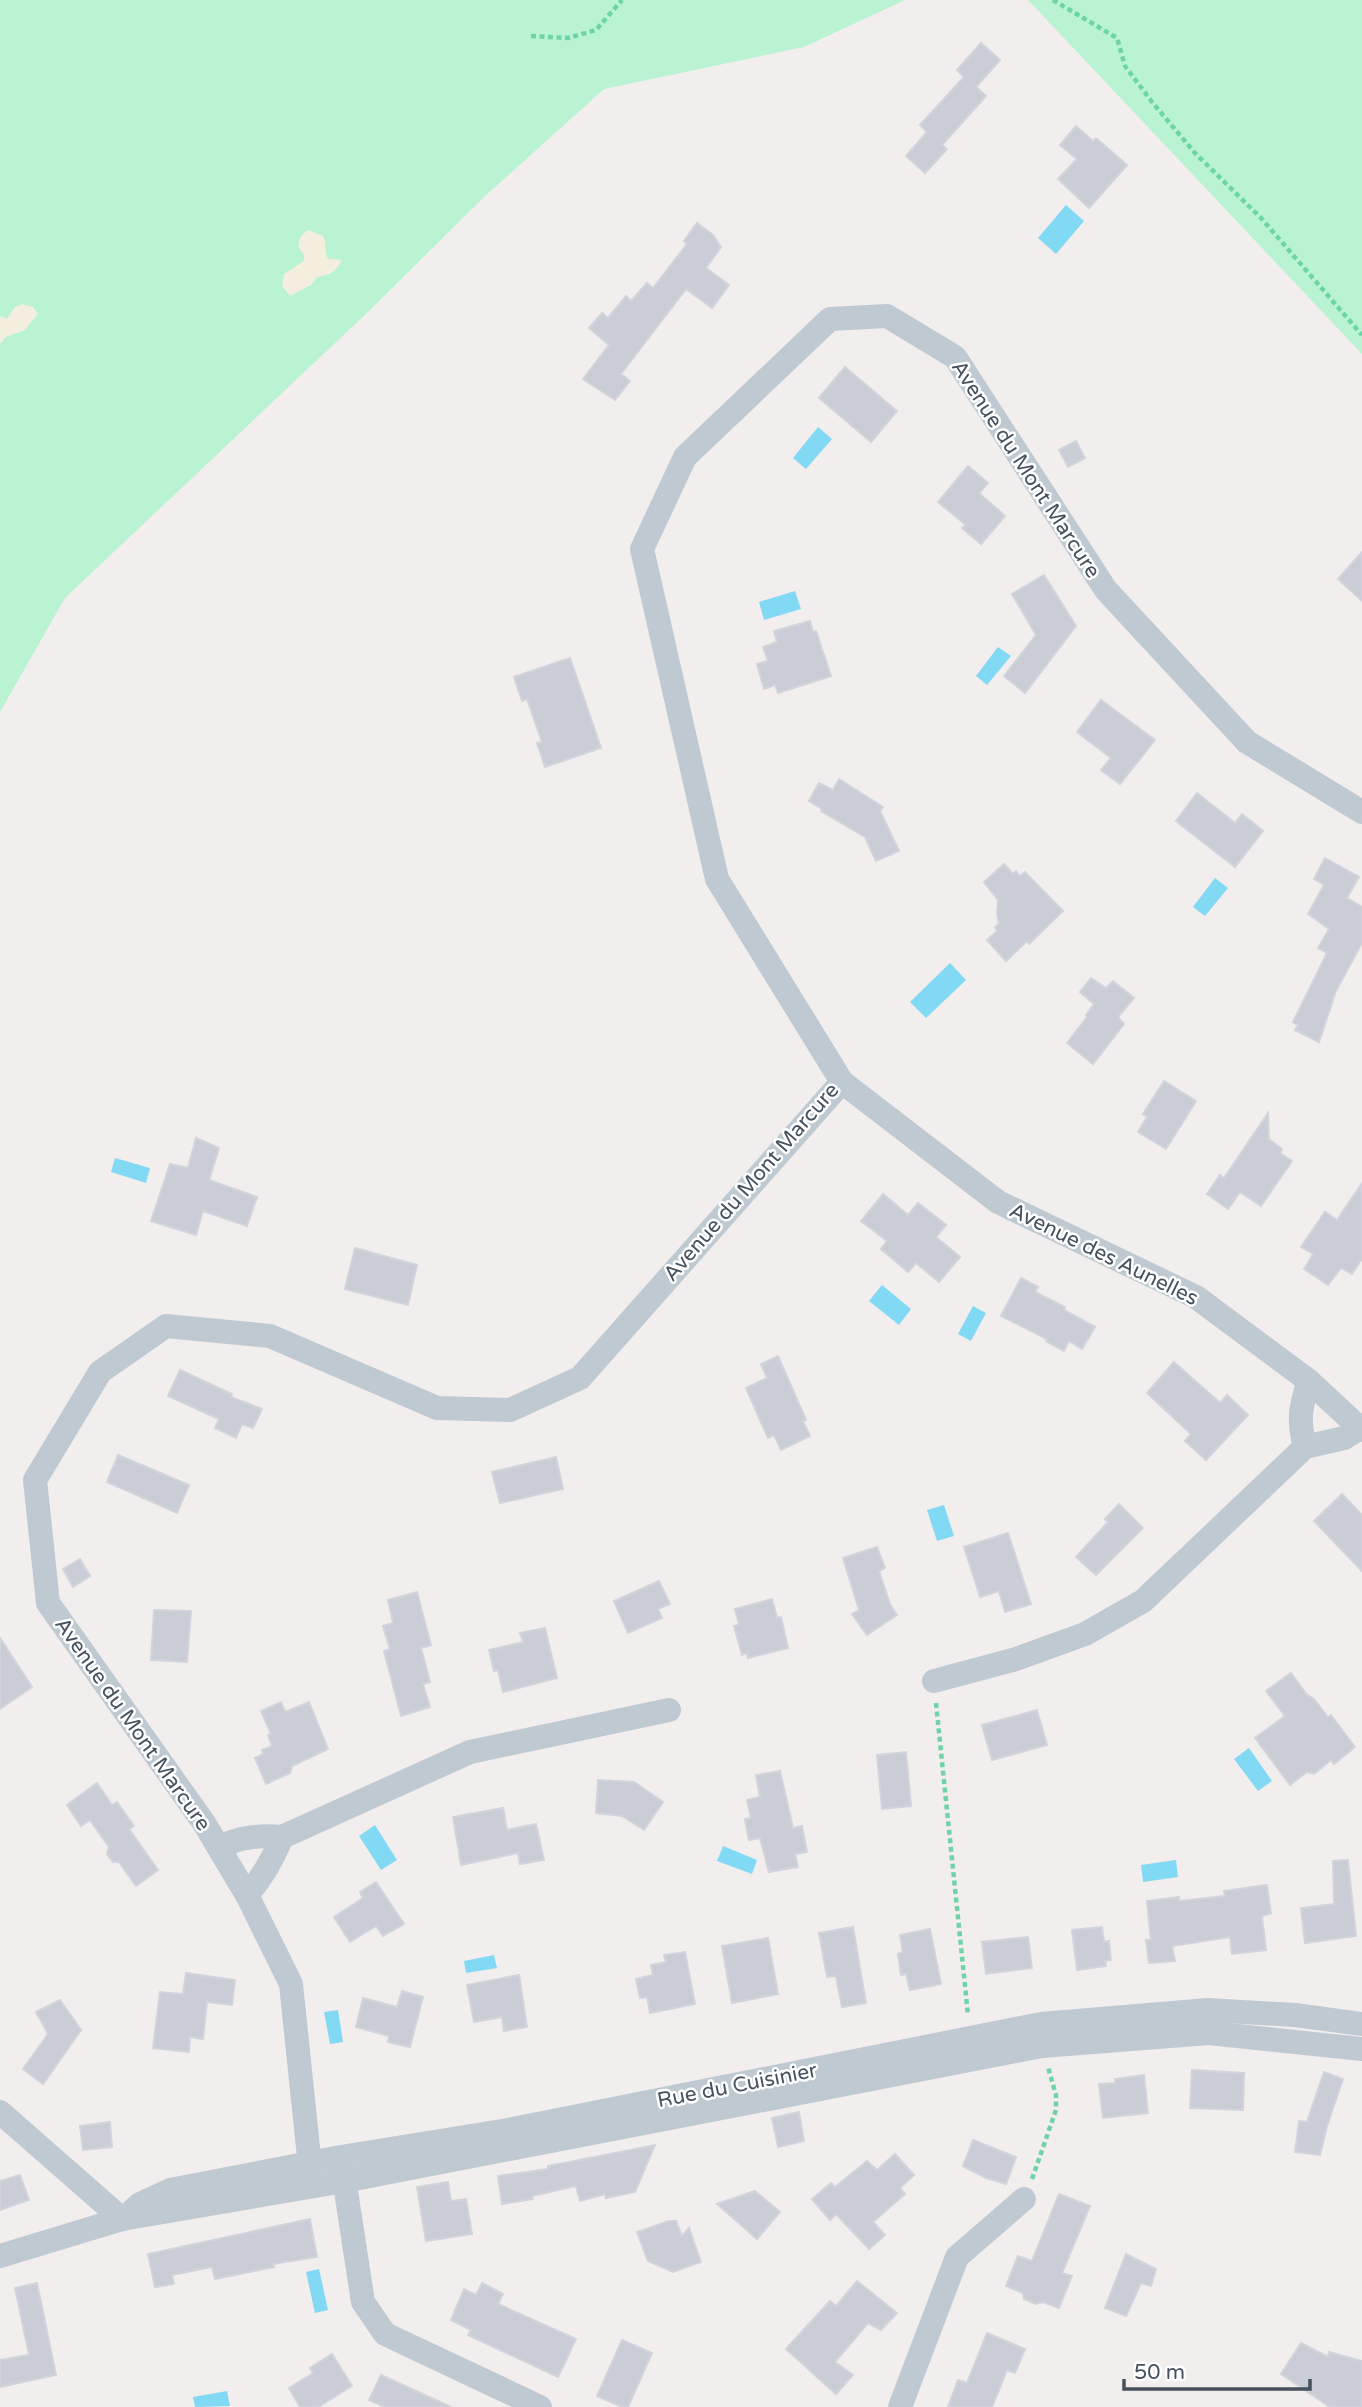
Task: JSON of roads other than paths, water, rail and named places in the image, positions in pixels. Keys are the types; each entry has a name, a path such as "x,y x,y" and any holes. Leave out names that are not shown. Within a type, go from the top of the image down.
{"street":[{"name":"Avenue du Mont Marcure","path":"311,2175 291,1984 247,1895 219,1847 48,1603 36,1480 100,1372 166,1326 270,1336 437,1408 510,1410 580,1378 842,1082 717,878 642,549 685,457 830,319 887,316 956,357 1107,590 1247,742 1362,812"},
{"name":"Avenue des Aunelles","path":"842,1082 998,1202 1196,1297 1309,1381 1361,1429"},
{"path":"1305,1447 1299,1427 1302,1402 1309,1381"},
{"path":"934,1681 1016,1659 1085,1634 1143,1601 1305,1447 1344,1438 1361,1429"},
{"path":"219,1847 235,1839 282,1837 470,1752 669,1710"},
{"path":"247,1895 260,1881 282,1837"},
{"name":"Rue du Cuisinier","path":"342,2169 508,2130 1041,2024 1208,2010 1295,2015 1362,2024"},
{"name":"Rue du Cuisinier","path":"0,2256 122,2219 311,2175 1042,2046 1209,2032 1362,2049"},
{"path":"0,2112 122,2219"},
{"path":"342,2169 363,2302 385,2334 540,2407"},
{"path":"900,2407 957,2257 1024,2199"}],"water":[{"path":"1066,205 1084,221 1056,254 1038,238"},
{"path":"818,427 832,439 806,469 793,458"},
{"path":"795,591 801,609 764,620 759,602"},
{"path":"998,647 1011,656 987,685 976,676"},
{"path":"1215,878 1228,888 1205,916 1193,907"},
{"path":"950,963 966,980 926,1018 910,1002"},
{"path":"115,1158 150,1168 146,1183 111,1172"},
{"path":"882,1285 911,1309 899,1325 869,1301"},
{"path":"973,1306 986,1313 971,1341 958,1334"},
{"path":"944,1505 954,1536 937,1541 927,1510"},
{"path":"1249,1748 1272,1781 1258,1791 1234,1759"},
{"path":"375,1825 397,1860 381,1870 359,1836"},
{"path":"723,1846 757,1860 752,1874 717,1861"},
{"path":"1176,1860 1178,1877 1143,1882 1141,1865"},
{"path":"494,1955 497,1968 466,1973 464,1961"},
{"path":"338,2010 343,2042 330,2044 324,2012"},
{"path":"319,2269 328,2310 315,2313 306,2272"},
{"path":"227,2391 230,2406 195,2407 193,2397"}]}
